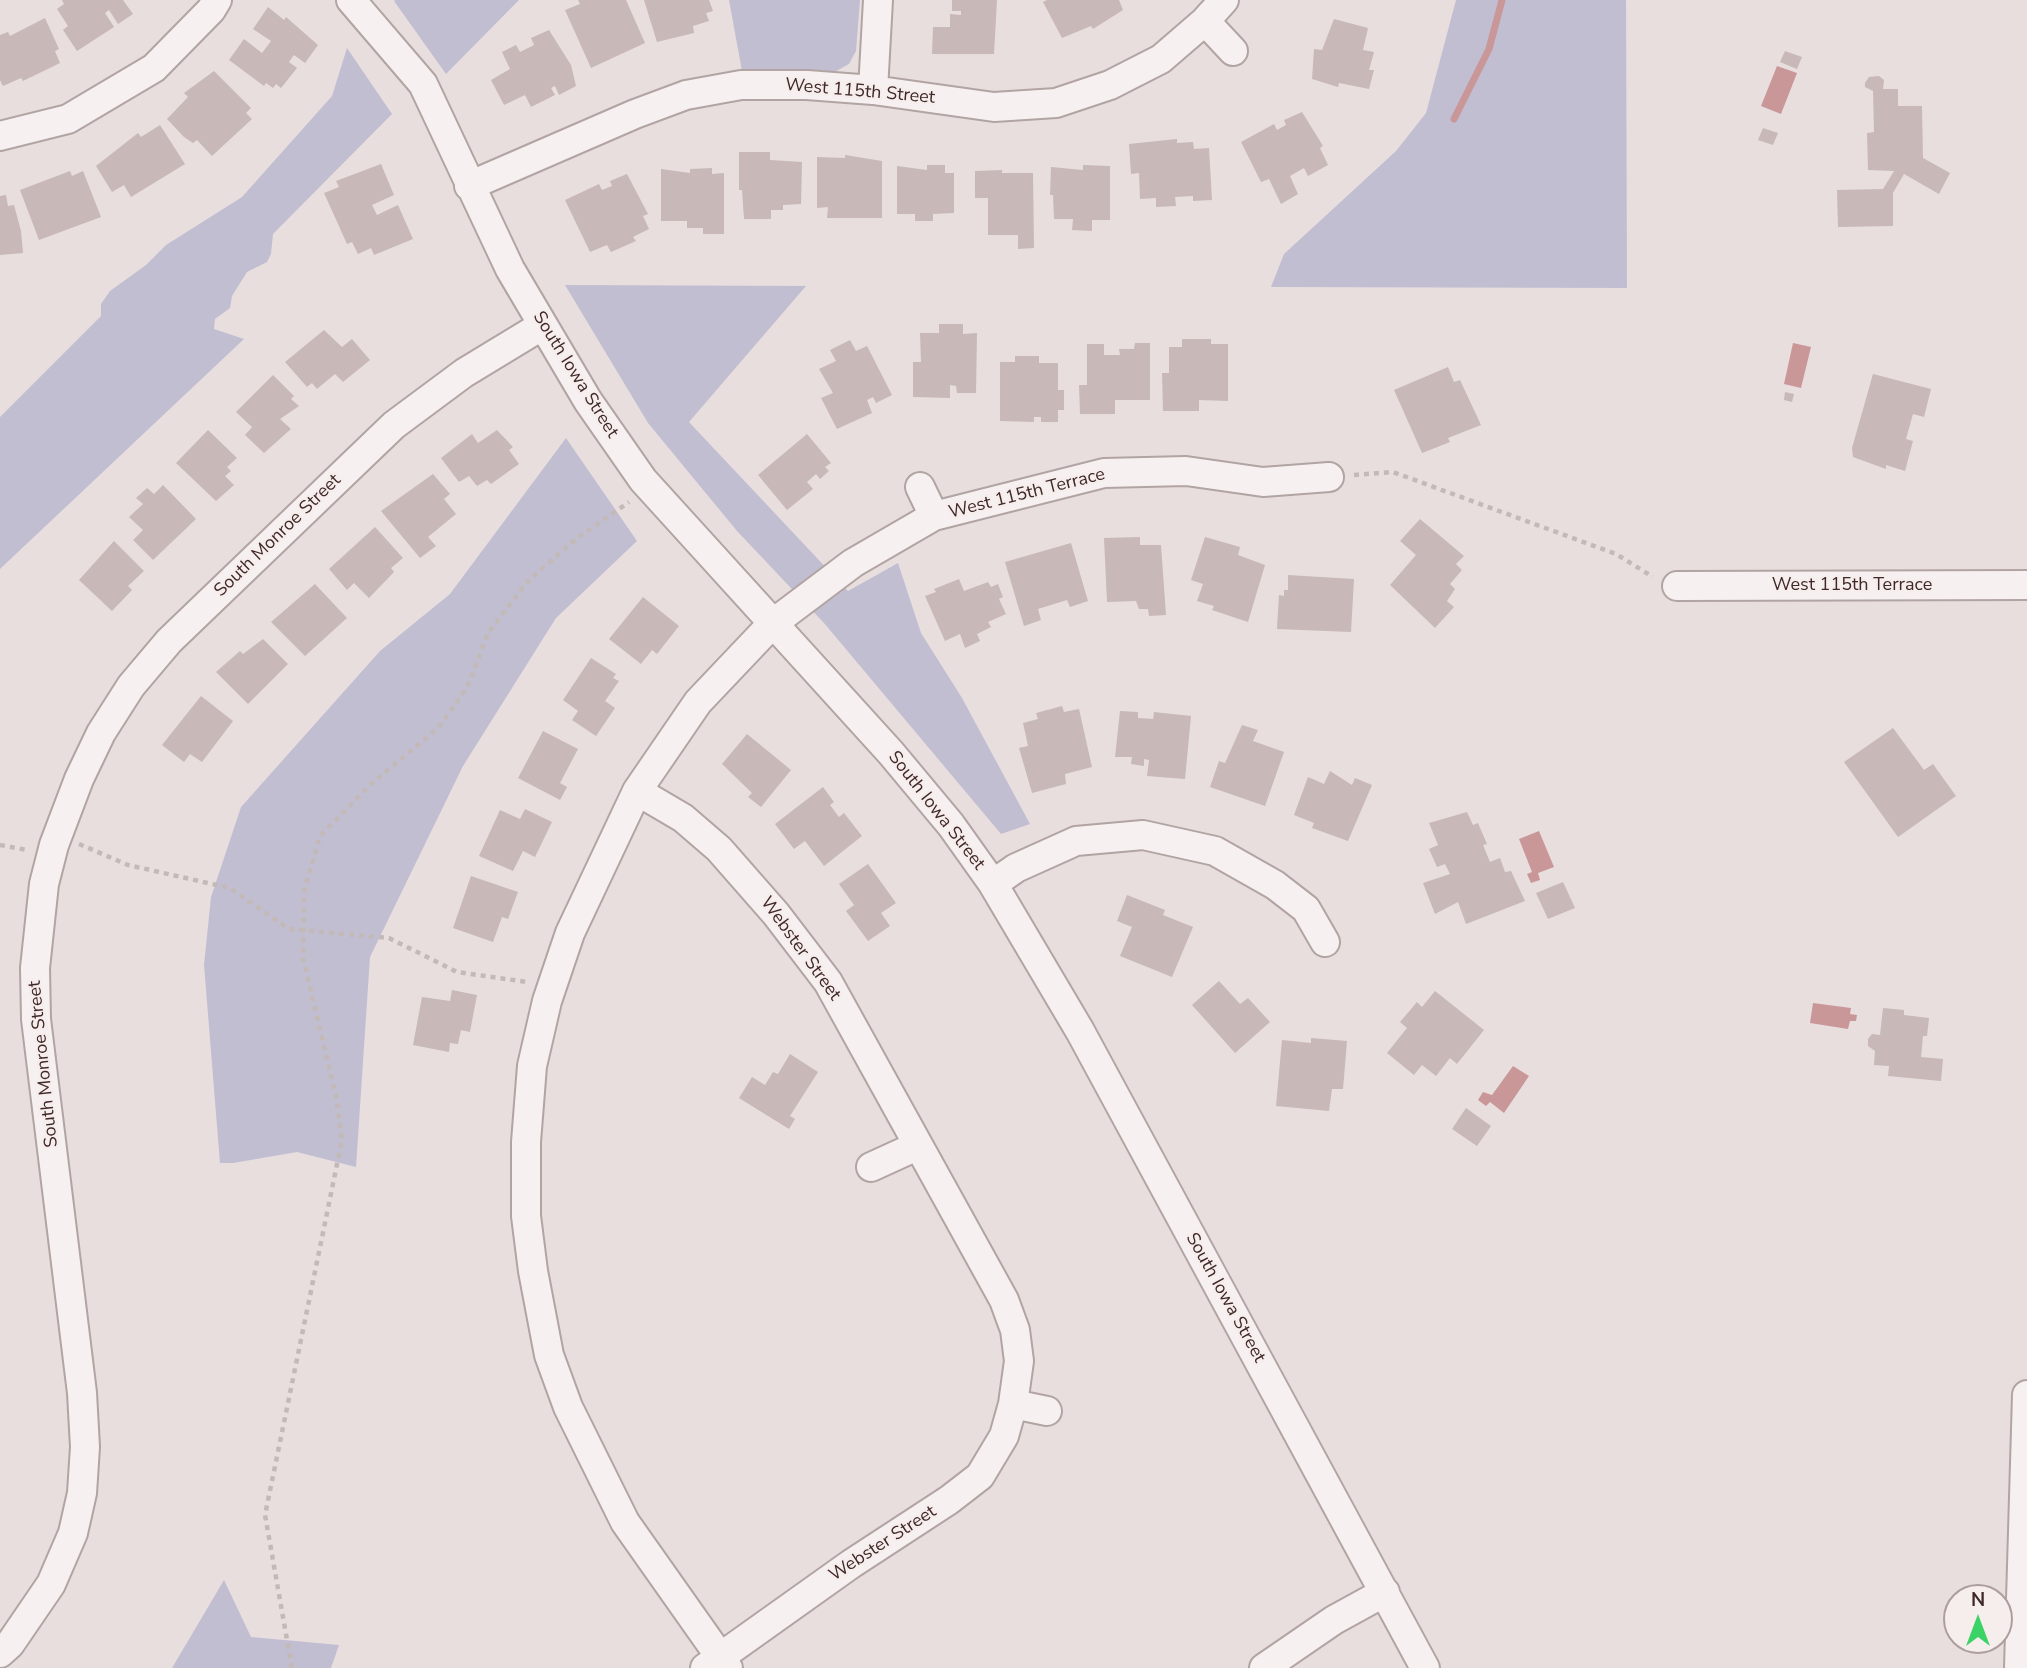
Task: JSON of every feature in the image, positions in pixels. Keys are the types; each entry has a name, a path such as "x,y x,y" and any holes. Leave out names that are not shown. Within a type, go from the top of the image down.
{"street":[{"path":"0,136 68,119 154,68 211,10 217,0"},
{"path":"873,90 878,0"},
{"name":"West 115th Street","path":"469,186 686,95 741,85 807,85 873,90 994,107 1056,103 1110,85 1161,59 1205,22 1224,0"},
{"name":"South Iowa Street","path":"358,7 423,84 510,269 588,401 650,488 891,752 951,825 993,884 1080,1031 1425,1668"},
{"path":"1205,22 1233,51"},
{"name":"South Monroe Street","path":"0,1653 10,1644 51,1584 73,1533 82,1493 85,1447 82,1393 36,1019 35,968 44,884 54,845 79,779 101,733 131,686 169,640 394,425 464,373 543,325"},
{"name":"West 115th Terrace","path":"718,1664 625,1522 577,1427 549,1356 526,1216 526,1142 532,1066 547,1001 570,933 637,791 698,702 772,624 853,563 934,516 1104,473 1186,471 1263,482 1329,477"},
{"name":"West 115th Terrace","path":"920,487 934,516"},
{"name":"West 115th Terrace","path":"1677,586 2027,585"},
{"name":"Webster Street","path":"637,791 683,818 719,849 776,914 828,982 1004,1300 1015,1330 1019,1361 1013,1404 1004,1436 980,1476 949,1500 851,1564 718,1664"},
{"path":"993,884 1016,868 1076,841 1143,835 1215,851 1275,885 1306,909 1325,942"},
{"path":"871,1167 917,1146"},
{"path":"2019,1668 2027,1395"},
{"path":"1013,1404 1047,1411"},
{"path":"1264,1668 1334,1620 1385,1592"}],"path":[{"path":"1329,477 1393,472 1616,554 1647,574 1677,586"},
{"path":"292,1668 265,1515 342,1140 336,1096 303,958 304,892 320,836 370,785 438,728 467,688 488,633 528,581 576,539 650,488"},
{"path":"71,840 128,865 230,888 289,929 389,938 457,972 534,983"},
{"path":"0,845 33,851"}],"shaded area":[{"path":"395,0 519,0 446,74 394,1"},
{"path":"729,0 860,0 856,51 849,64 831,74 742,71"},
{"path":"1456,0 1626,0 1627,288 1271,287 1284,254 1396,151 1426,113"},
{"path":"347,48 392,114 273,234 271,254 267,262 247,272 232,296 230,308 215,319 214,329 244,339 0,569 0,417 101,316 101,304 110,291 146,265 166,245 242,197 332,96"},
{"path":"1777,66 1797,73 1781,114 1761,106"},
{"path":"565,285 806,286 689,422 848,591 898,563 921,633 962,698 1030,824 1001,834 824,623 737,531 648,423"},
{"path":"1793,343 1811,347 1801,388 1784,384"},
{"path":"566,438 637,541 556,618 463,766 370,957 356,1167 297,1152 220,1163 204,965 211,897 241,807 380,651 450,594"},
{"path":"1539,831 1554,867 1538,873 1540,880 1531,883 1527,874 1532,872 1519,839"},
{"path":"1813,1003 1851,1008 1850,1014 1857,1015 1856,1021 1850,1021 1848,1029 1810,1023"},
{"path":"1513,1066 1529,1076 1504,1113 1490,1102 1486,1106 1478,1100 1483,1092 1492,1095"},
{"path":"224,1580 251,1637 339,1645 331,1668 172,1668"}],"building":[{"path":"62,0 123,0 133,14 118,24 109,10 105,13 114,27 77,51 63,30 68,26 57,9 64,4"},
{"path":"578,0 626,0 645,43 591,68 565,10 580,4"},
{"path":"644,0 709,0 713,11 706,13 709,21 693,26 694,33 657,42"},
{"path":"952,0 997,0 994,54 932,54 933,27 950,27 950,14 961,15 961,11 952,11"},
{"path":"1119,0 1123,10 1093,29 1091,26 1062,38 1043,2"},
{"path":"268,7 284,20 286,17 318,45 305,63 294,55 289,62 297,68 281,88 276,84 273,88 266,83 264,86 229,60 244,39 262,53 271,41 253,29"},
{"path":"45,18 59,49 55,51 60,63 23,81 21,78 3,86 0,80 0,35 8,32 10,36"},
{"path":"1334,19 1368,28 1363,50 1374,52 1369,70 1374,70 1369,89 1339,83 1338,87 1312,79 1314,49 1322,50"},
{"path":"549,30 571,65 576,86 559,95 555,86 551,88 555,95 531,107 525,95 504,105 491,80 510,69 502,52 516,45 520,52 534,45 531,38"},
{"path":"1785,51 1802,57 1797,69 1780,62"},
{"path":"214,71 251,108 246,113 252,119 212,156 197,140 193,143 184,137 167,119 188,97 184,93"},
{"path":"1879,76 1884,80 1883,89 1898,89 1898,106 1922,106 1923,158 1950,173 1939,194 1904,174 1893,193 1893,226 1838,227 1837,190 1883,189 1894,171 1868,170 1867,133 1874,132 1873,91 1865,87 1865,83 1869,77"},
{"path":"1302,112 1323,146 1320,148 1328,165 1308,176 1304,168 1290,176 1298,194 1281,204 1269,179 1261,182 1241,142 1274,124 1277,130 1286,125 1284,120"},
{"path":"160,125 185,164 131,197 124,185 112,192 96,166 138,133 141,137"},
{"path":"1763,128 1778,133 1773,145 1758,140"},
{"path":"1177,139 1177,143 1193,142 1194,149 1209,148 1212,200 1193,201 1193,196 1175,197 1176,206 1156,207 1156,198 1140,199 1139,173 1131,174 1129,144"},
{"path":"739,152 770,152 770,160 802,162 801,204 783,205 783,210 771,210 771,219 744,219 742,190 739,190"},
{"path":"845,155 882,161 882,218 827,218 828,207 817,208 817,157 845,158"},
{"path":"381,164 394,195 372,205 377,215 398,205 413,239 374,255 371,248 358,254 352,242 347,244 324,193 339,187 336,181"},
{"path":"927,165 945,165 945,173 954,173 954,213 933,214 933,221 915,221 915,214 897,214 897,166 927,170"},
{"path":"1083,165 1110,166 1110,220 1092,220 1092,231 1072,230 1073,219 1054,219 1053,195 1050,195 1051,167 1083,170"},
{"path":"712,168 712,174 724,173 724,234 703,234 703,228 687,228 687,221 661,221 661,169 690,173 690,169"},
{"path":"1002,170 1002,173 1033,173 1034,248 1018,249 1018,235 988,235 988,198 975,198 975,171"},
{"path":"70,171 72,176 83,171 101,217 39,240 20,190"},
{"path":"627,174 648,214 643,216 649,229 633,237 636,241 611,252 607,245 590,252 565,200 599,184 602,190 612,186 610,181"},
{"path":"6,195 8,206 14,205 23,253 0,255 0,196"},
{"path":"939,324 963,324 963,334 977,333 976,393 957,393 956,386 950,385 950,398 913,397 913,362 921,362 920,333 939,333"},
{"path":"324,330 342,347 352,339 370,360 343,382 335,374 317,389 312,383 307,387 285,362"},
{"path":"1182,339 1211,339 1211,344 1228,344 1228,401 1199,400 1199,411 1163,411 1162,373 1169,373 1169,347 1182,347"},
{"path":"850,340 856,351 867,346 892,395 876,403 873,397 867,400 872,413 837,429 821,398 833,393 819,369 836,361 830,350"},
{"path":"1135,343 1150,343 1150,400 1115,400 1115,414 1080,414 1079,385 1087,385 1087,344 1104,344 1104,355 1120,355 1119,349 1134,349"},
{"path":"1015,356 1039,356 1039,363 1058,363 1058,390 1064,390 1064,410 1058,410 1058,422 1041,422 1041,417 1034,417 1034,422 1000,421 1000,362 1015,362"},
{"path":"1448,367 1454,382 1460,380 1481,425 1448,438 1450,442 1422,453 1394,390"},
{"path":"1873,374 1931,389 1924,417 1913,414 1906,439 1913,441 1905,471 1886,465 1886,469 1853,457 1852,448"},
{"path":"273,375 294,396 291,399 299,406 280,419 291,429 264,453 245,435 252,427 236,412"},
{"path":"1785,392 1794,394 1792,402 1784,400"},
{"path":"208,430 237,458 227,467 231,471 225,476 234,485 216,501 176,463"},
{"path":"497,430 513,447 509,450 519,464 491,484 487,480 477,486 469,476 459,482 441,458 472,434 478,443"},
{"path":"807,434 831,463 825,467 829,471 820,479 816,474 807,482 813,489 787,510 758,475"},
{"path":"433,474 450,494 444,499 456,514 428,537 436,546 420,558 381,511"},
{"path":"163,485 196,519 153,560 133,540 143,530 129,517 143,504 136,498 147,488 154,494"},
{"path":"1420,519 1464,556 1456,564 1462,570 1450,584 1455,589 1447,601 1454,607 1435,628 1390,585 1416,555 1400,541"},
{"path":"375,527 403,558 391,568 394,572 369,598 354,583 347,590 329,569"},
{"path":"1140,537 1140,545 1161,545 1166,615 1149,616 1148,609 1139,609 1136,601 1107,602 1104,538"},
{"path":"1205,537 1240,547 1238,555 1265,565 1248,622 1212,610 1214,606 1197,601 1203,584 1191,580"},
{"path":"114,541 144,571 128,586 132,590 112,611 79,580"},
{"path":"1071,543 1088,601 1070,607 1067,600 1038,609 1041,620 1024,626 1005,562"},
{"path":"1288,575 1354,579 1351,632 1277,629 1279,595 1284,596 1284,590 1288,590"},
{"path":"959,579 964,591 988,582 991,587 998,584 1003,597 999,599 1006,614 988,622 991,627 977,634 980,641 965,648 960,634 945,641 925,596 936,592 934,589"},
{"path":"315,584 347,618 305,656 271,622"},
{"path":"643,597 679,626 657,654 652,650 641,664 609,639"},
{"path":"263,639 288,664 248,704 216,672 240,651 243,654"},
{"path":"591,658 616,674 613,678 619,681 605,701 615,708 596,736 572,720 578,711 563,700"},
{"path":"201,696 233,721 202,762 190,754 184,762 162,745"},
{"path":"1062,706 1064,712 1079,709 1092,767 1065,774 1066,784 1032,793 1019,748 1028,746 1023,723 1038,719 1036,713"},
{"path":"1120,711 1138,712 1138,718 1153,719 1154,712 1191,716 1185,779 1147,776 1149,760 1144,759 1144,766 1131,764 1132,757 1115,757"},
{"path":"1242,725 1258,730 1253,741 1284,752 1265,806 1210,787 1219,761 1225,763"},
{"path":"1893,728 1924,770 1933,764 1956,796 1898,837 1844,762"},
{"path":"543,731 578,749 560,783 567,787 560,800 518,778"},
{"path":"747,734 791,770 761,807 748,797 752,793 722,764"},
{"path":"1330,771 1352,785 1355,778 1372,785 1348,841 1312,828 1314,823 1294,815 1308,777 1324,784"},
{"path":"823,787 834,802 830,805 839,817 844,813 862,836 824,866 805,841 794,849 775,824"},
{"path":"525,809 552,822 535,857 523,851 513,871 479,856 500,810 520,819"},
{"path":"1467,812 1473,825 1478,823 1487,844 1483,845 1490,862 1500,858 1505,872 1511,871 1525,901 1466,924 1458,902 1435,914 1423,883 1450,874 1445,864 1437,867 1429,849 1438,845 1429,823"},
{"path":"868,864 896,903 881,913 890,926 868,941 846,911 854,905 839,884"},
{"path":"471,876 518,892 508,919 502,917 493,942 453,928"},
{"path":"1563,882 1575,908 1548,919 1536,893"},
{"path":"1127,895 1165,910 1163,915 1193,927 1172,977 1120,956 1132,927 1117,921"},
{"path":"1219,981 1240,1004 1248,998 1270,1022 1235,1053 1192,1005"},
{"path":"452,990 477,995 470,1032 461,1030 458,1044 450,1043 449,1052 413,1045 422,997 450,1001"},
{"path":"1435,991 1484,1030 1457,1064 1450,1058 1436,1076 1422,1065 1414,1075 1387,1053 1407,1028 1400,1022 1417,1002 1422,1007"},
{"path":"1883,1008 1904,1010 1904,1015 1929,1018 1927,1036 1923,1036 1921,1057 1943,1059 1941,1081 1888,1076 1889,1066 1874,1065 1875,1051 1868,1046 1868,1039 1872,1034 1880,1035"},
{"path":"1311,1038 1347,1041 1343,1089 1332,1089 1329,1111 1276,1106 1282,1040 1311,1043"},
{"path":"790,1054 818,1072 790,1116 795,1119 789,1129 739,1098 752,1077 765,1085 773,1072 778,1074"},
{"path":"1466,1108 1491,1126 1477,1146 1452,1129"}],"waterway":[{"path":"1454,119 1489,49 1502,0"}]}
